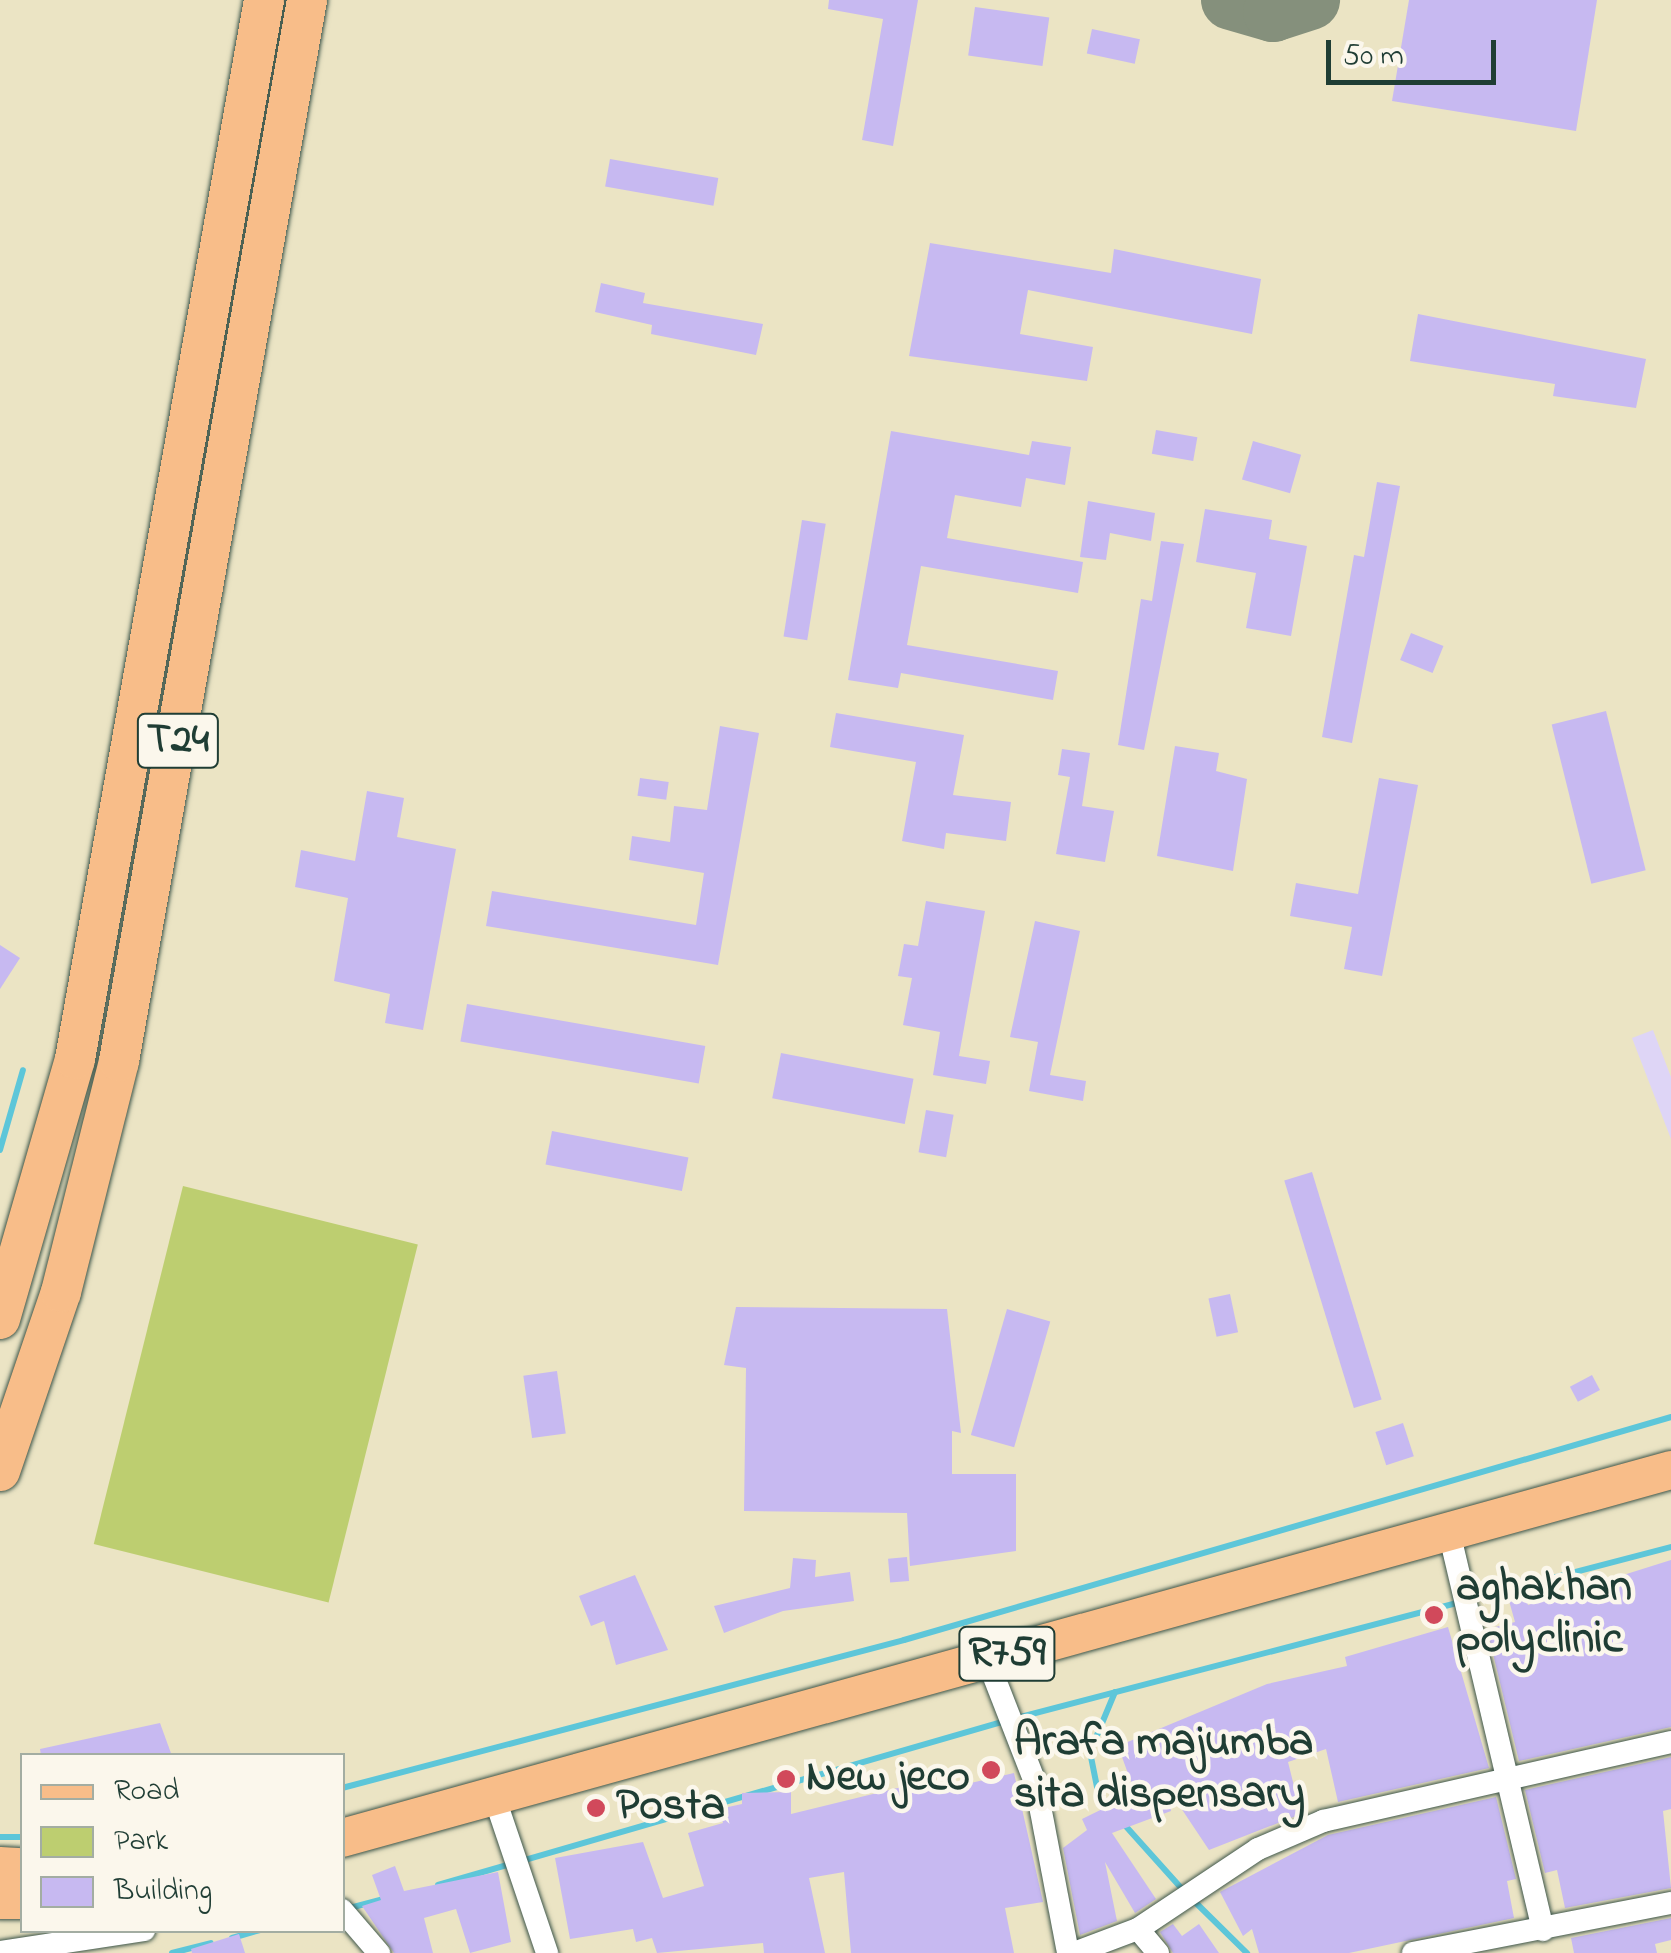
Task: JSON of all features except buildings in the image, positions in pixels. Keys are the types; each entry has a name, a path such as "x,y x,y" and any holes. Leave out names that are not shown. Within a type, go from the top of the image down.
{"highway":[{"name":"T24","path":"0,1319 75,1059 264,0"},
{"name":"T24","path":"0,1471 62,1292 120,1060 306,0"}],"main road":[{"name":"R759","path":"345,1837 1671,1470"}],"street":[{"path":"1449,1532 1511,1778 1543,1930"},
{"path":"988,1659 1036,1785 1071,1953 1138,1929 1290,1833 1671,1742"},
{"path":"494,1796 546,1953"},
{"path":"1414,1953 1671,1903"},
{"path":"345,1913 379,1953"},
{"path":"1138,1929 1158,1953"},
{"path":"0,1952 117,1934"}],"shaded area":[{"path":"1653,1030 1671,1077 1671,1139 1632,1038"}],"green space":[{"path":"183,1186 418,1245 329,1603 94,1544"}],"waterway":[{"path":"0,1150 23,1070"},
{"path":"345,1787 904,1640 1671,1417"},
{"path":"438,1885 1005,1721 1671,1547"},
{"path":"1113,1813 1099,1797 1090,1752 1115,1692"},
{"path":"1122,1822 1184,1891"},
{"path":"0,1837 20,1837"},
{"path":"346,1909 387,1898"},
{"path":"1193,1900 1247,1953"},
{"path":"232,1938 250,1933"},
{"path":"172,1953 211,1943"}],"taxiway":[{"path":"1231,0 1273,12 1310,0"}],"place":[{"name":"aghakhan polyclinic","path":"1434,1615"},
{"name":"Arafa majumba sita dispensary","path":"991,1770"},
{"name":"New jeco","path":"786,1779"},
{"name":"Posta","path":"596,1808"}]}
